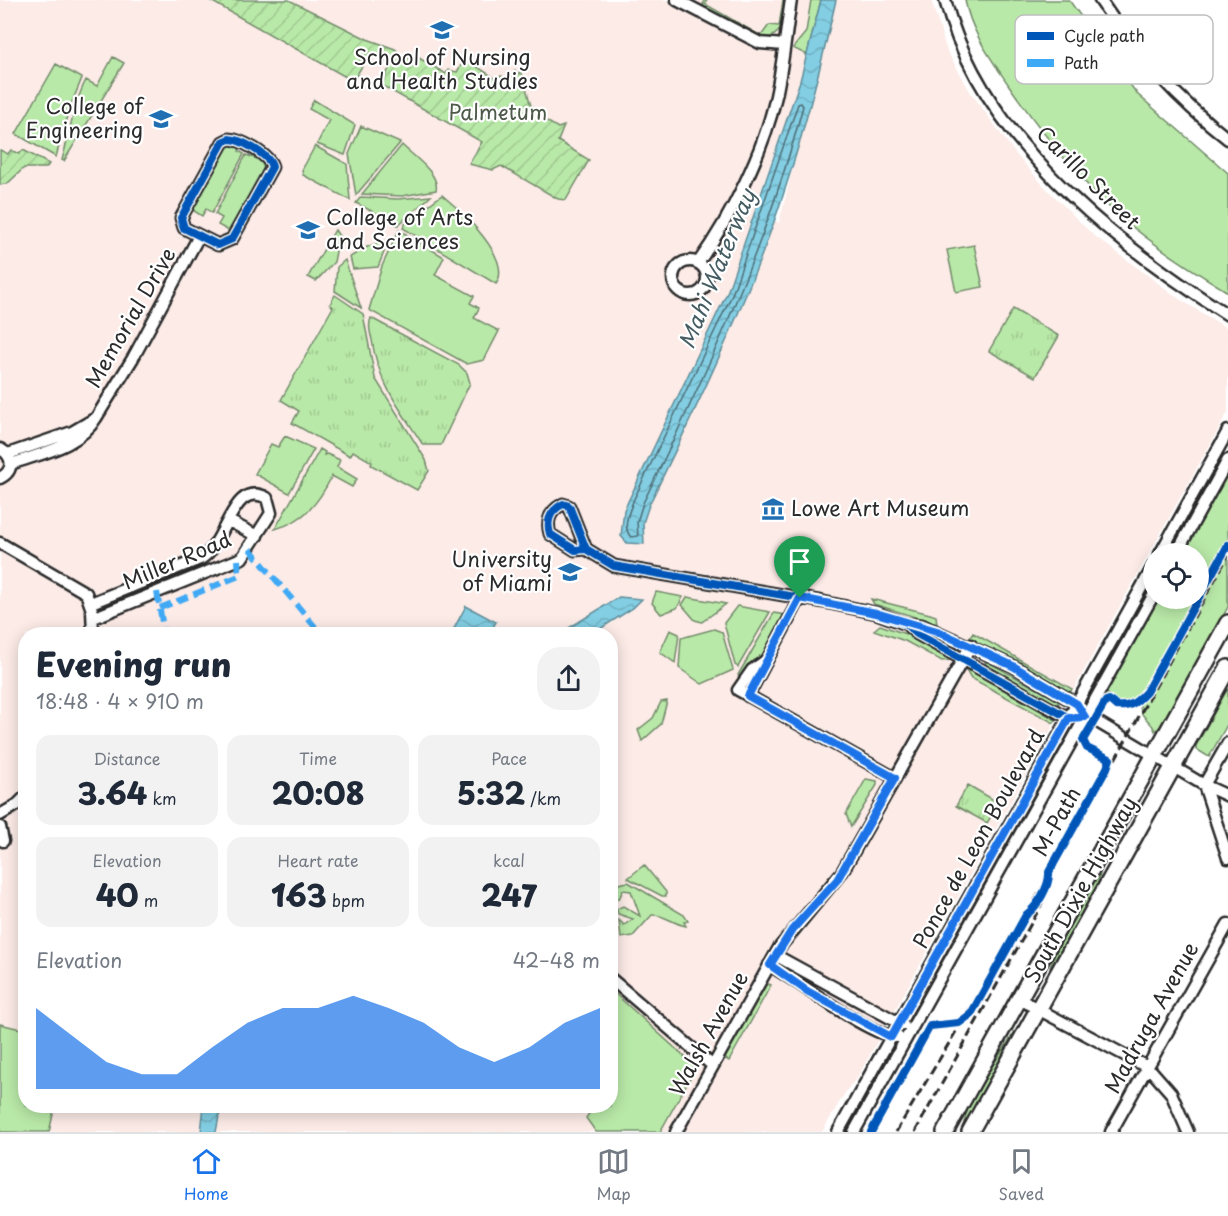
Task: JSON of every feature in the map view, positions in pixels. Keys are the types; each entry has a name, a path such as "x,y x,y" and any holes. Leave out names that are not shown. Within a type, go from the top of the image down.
{"highway":[{"name":"South Dixie Highway","path":"945,1132 1228,623"},
{"name":"South Dixie Highway","path":"970,1132 1228,668"}],"street":[{"path":"677,0 760,44 784,45"},
{"path":"698,263 756,159 776,95 791,0"},
{"name":"Carillo Street","path":"945,0 961,48 980,81 1022,141 1047,170 1085,209 1128,246 1228,315"},
{"path":"1100,0 1112,15"},
{"path":"1168,84 1196,113 1228,139"},
{"name":"Memorial Drive","path":"229,139 237,140 268,158 272,166 232,239 218,245 199,236 184,228 181,218 223,142 229,139"},
{"name":"Memorial Drive","path":"6,455 75,441 88,432 141,343 199,236"},
{"path":"1166,543 1228,431"},
{"path":"0,478 8,472 6,455"},
{"path":"1182,543 1228,460"},
{"name":"Miller Road","path":"91,603 202,558 216,546 241,498 249,493 259,493 267,498 271,513 242,558 93,618"},
{"path":"1183,512 1194,520"},
{"path":"229,521 257,536"},
{"path":"0,543 82,591 91,603 93,627"},
{"path":"586,549 606,562 627,569 800,598 876,613 906,624 921,625 997,657 1077,704 1085,717 1204,785 1228,796"},
{"name":"Ponce de Leon Boulevard","path":"838,1132 1143,587"},
{"path":"748,696 800,598"},
{"name":"Ponce de Leon Boulevard","path":"854,1132 1146,609"},
{"path":"906,624 917,634 1069,718 1085,717"},
{"name":"Walsh Avenue","path":"676,1132 775,955 792,930 837,880 971,645"},
{"path":"765,661 752,670 738,690 895,778"},
{"path":"1228,743 1204,785 1228,858"},
{"path":"1,813 18,804"},
{"path":"0,827 3,841"},
{"name":"Madruga Avenue","path":"1111,1132 1149,1068 1214,945 1228,924"},
{"path":"775,955 899,1024 914,1027"},
{"path":"770,965 807,991 891,1037 907,1038"},
{"path":"618,985 713,1066"},
{"path":"1019,999 1149,1068 1171,1093 1188,1132"},
{"path":"861,1021 868,1007"}],"shaded area":[{"name":"University of Miami","path":"0,0 821,0 800,81 755,207 779,223 835,0 931,0 947,51 971,93 1015,153 1044,186 1092,234 1178,298 1228,329 1228,412 1155,543 1143,543 1143,565 857,1078 846,1091 822,1132 0,1132"}],"green space":[{"name":"Palmetum","path":"209,0 289,0 367,39 395,49 404,57 412,58 414,55 446,74 448,70 457,72 465,59 498,80 501,76 510,80 515,71 519,74 521,70 531,106 540,111 538,116 558,128 564,126 558,141 589,160 566,200 558,199 501,166 493,170 469,164 482,142 381,85 391,65 370,53 353,81"},
{"path":"704,0 707,0 705,4 761,36 769,25 779,26 783,0 786,0 782,26 775,34 763,39 703,6"},
{"path":"811,0 821,0 807,55 793,48 806,32"},
{"path":"965,0 1069,0 1080,15 1015,15 1015,84 1130,84 1137,94 1228,173 1228,292 1179,261 1131,226 1116,214 1077,173 1053,145 1008,84 976,34"},
{"path":"113,57 124,63 64,161 62,160 75,109 86,80 97,86"},
{"path":"56,64 82,78 68,112 56,157 16,134"},
{"path":"314,100 355,125 345,155 317,144 329,120 309,109"},
{"path":"361,126 400,143 356,195 349,154"},
{"path":"230,145 240,148 239,151 244,154 212,213 206,209 202,216 191,209 226,147"},
{"path":"402,145 430,172 436,184 436,190 402,196 362,194"},
{"path":"315,146 347,164 350,200 303,175 302,170"},
{"path":"0,150 8,154 11,150 19,154 23,150 49,164 46,168 24,168 8,183 0,185"},
{"path":"246,155 261,160 264,169 229,231 218,225 222,218 215,214"},
{"path":"442,195 472,223 492,249 500,274 496,284 403,228 407,221"},
{"path":"431,196 398,225 356,203 361,197 398,199"},
{"path":"335,230 339,236 334,262 316,281 308,277"},
{"path":"399,230 444,257 435,275 474,296 470,303 479,308 474,318 499,331 484,360 467,364 369,310 382,266"},
{"path":"389,240 378,267 353,269 350,257 369,246"},
{"path":"974,245 983,287 956,292 947,250"},
{"path":"345,260 361,308 335,291 337,267"},
{"path":"335,295 363,314 375,378 426,460 429,471 417,490 371,465 372,462 353,451 350,456 292,423 299,411 281,400 333,307 330,304"},
{"path":"1013,309 1059,336 1035,377 989,351"},
{"path":"371,318 459,365 467,373 470,383 441,445 423,445 392,396 379,370 370,329"},
{"path":"285,436 314,449 289,493 255,474 271,444 278,447"},
{"path":"320,449 325,452 324,455 327,454 340,460 337,467 357,479 352,487 332,476 322,494 303,516 275,529"},
{"path":"1228,473 1228,540 1209,574 1209,543 1189,543"},
{"path":"1228,550 1228,607 1163,724 1155,731 1142,713 1140,705 1195,609 1209,609 1209,583"},
{"path":"656,592 683,597 677,608 661,614 652,603"},
{"path":"687,597 726,604 702,622 695,620 682,605"},
{"path":"871,599 936,616 937,624 874,604"},
{"path":"737,606 770,612 738,667 735,665 724,623"},
{"path":"1152,609 1189,609 1142,692 1128,703 1115,701 1106,692"},
{"path":"774,613 786,615 760,659 740,677 738,675"},
{"path":"880,625 917,638 951,660 942,661 905,641 874,630"},
{"path":"714,629 722,632 733,670 702,684 679,668 681,638"},
{"path":"670,630 679,634 675,663 660,652"},
{"path":"973,633 1072,689 1069,694 969,639"},
{"path":"985,662 1057,700 1059,704 1055,704 987,666"},
{"path":"966,670 977,674 1056,720 1054,723 971,678"},
{"path":"1228,688 1228,723 1209,757 1196,749 1196,746"},
{"path":"667,701 661,724 642,741 638,730 653,718 661,702"},
{"path":"866,779 877,781 877,785 851,827 846,814"},
{"path":"968,785 999,803 987,823 956,806"},
{"path":"644,865 666,892 666,896 628,878"},
{"path":"1100,866 1102,867 1096,889 1052,968 1050,967 1066,927"},
{"path":"628,882 684,915 688,921 684,922 686,926 661,916 652,915 633,936 621,938 619,920 624,925 633,919 618,914 618,908 623,906 640,916 631,891 623,890 618,898 618,884"},
{"path":"766,983 771,985 729,1061 724,1058"},
{"path":"618,996 696,1067 660,1132 596,1132 586,1118 589,1113 618,1113"},
{"path":"0,1024 18,1028 18,1113 53,1113 49,1132 0,1132"},
{"path":"1018,1027 964,1127 970,1100"}],"water":[{"name":"Mahi Waterway","path":"821,0 836,0 786,188 724,346 649,505 643,523 644,544 627,543 621,536 624,510 727,293 800,81"},
{"path":"619,597 642,599 633,608 603,627 570,627"},
{"path":"466,606 496,622 493,627 455,627"},
{"path":"203,1113 220,1113 216,1132 201,1132"}],"railway":[{"path":"896,1132 1068,844 1228,556"},
{"path":"915,1132 1043,902"}],"marked path":[{"path":"250,549 315,627"},
{"path":"160,608 239,576 238,560"},
{"path":"157,592 163,627"}],"cycle path":[{"path":"229,139 254,149 266,158 272,167 232,239 218,245 184,228 181,218 223,142 229,139"},
{"path":"586,549 575,550 550,534 550,516 563,504 569,506 586,549 614,566 824,602 876,613 906,624 922,625 1013,666 1077,704 1085,717"},
{"name":"M-Path","path":"871,1132 930,1026 959,1023 971,1014 1026,915 1042,896 1049,872 1107,768 1110,759 1087,748 1083,740 1106,701 1109,700 1116,706 1125,706 1136,701 1146,692 1228,545"},
{"path":"906,624 917,634 1069,718"}],"place":[{"name":"School of Nursing and Health Studies","path":"442,30"},
{"name":"College of Engineering","path":"161,119"},
{"name":"College of Arts and Sciences","path":"308,230"},
{"name":"Lowe Art Museum","path":"773,509"},
{"name":"University of Miami","path":"570,572"}],"route":[{"path":"800,598 876,613 906,624 921,625 965,642 990,656 997,657 1077,704 1085,717 1069,718 891,1037 807,991 770,965 792,930 837,880 895,778 748,696 800,598"}]}
